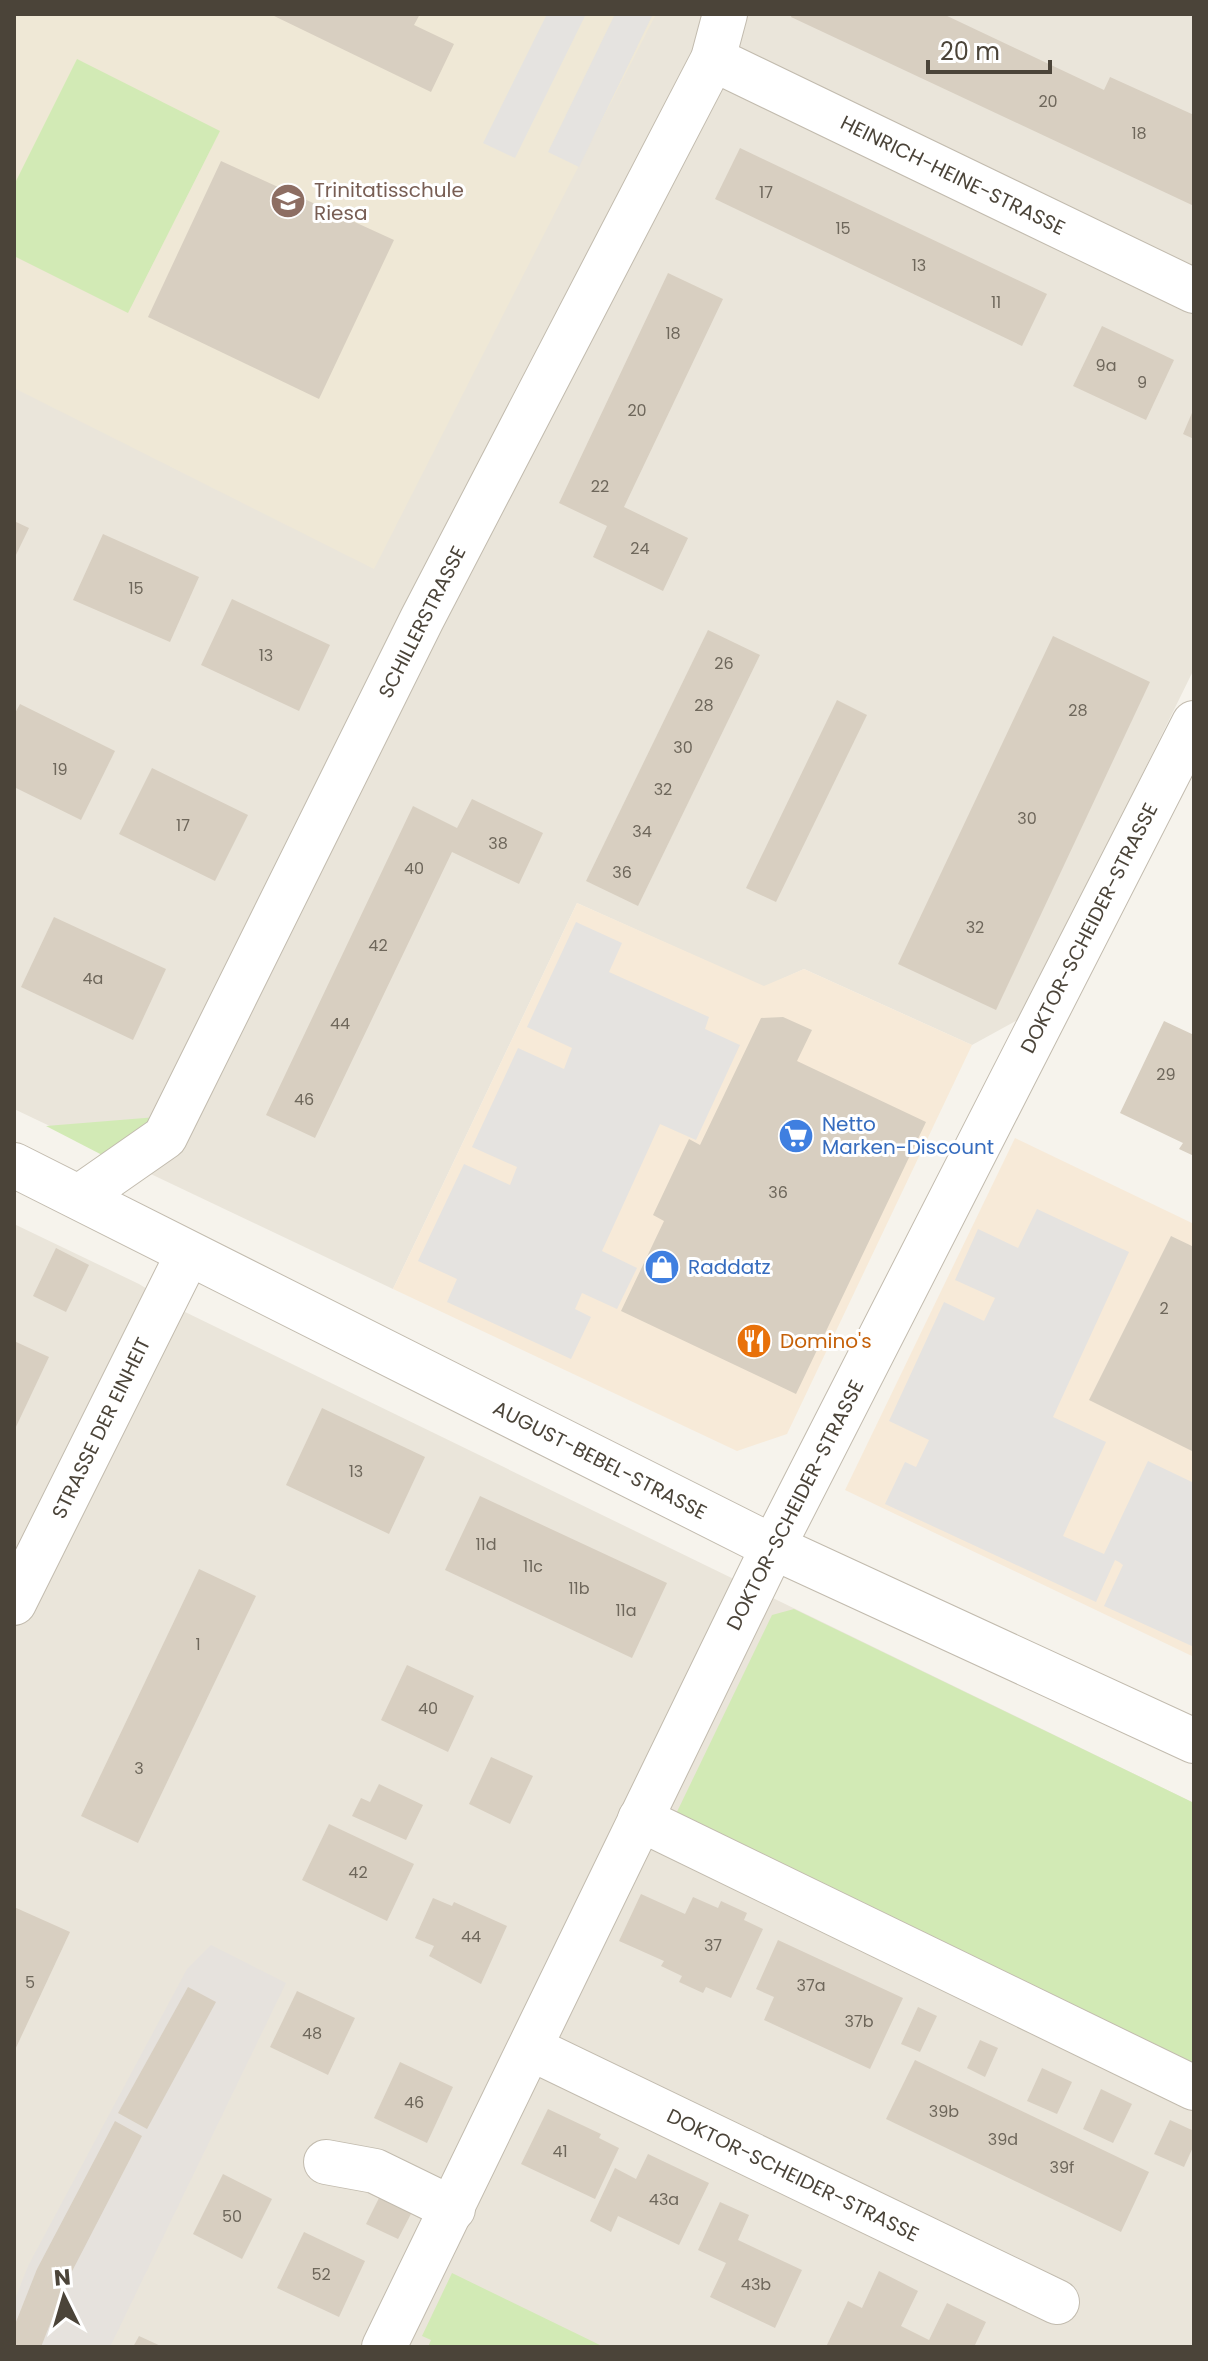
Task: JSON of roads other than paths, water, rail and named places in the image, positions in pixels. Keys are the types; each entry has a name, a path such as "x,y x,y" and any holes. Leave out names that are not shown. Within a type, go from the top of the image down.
{"street":[{"name":"SCHILLERSTRASSE","path":"79,1197 165,1137 422,619 713,59 725,14"},
{"name":"HEINRICH-HEINE-STRASSE","path":"713,59 1194,291"},
{"name":"DOKTOR-SCHEIDER-STRASSE","path":"384,2347 773,1547 1194,723"},
{"name":"AUGUST-BEBEL-STRASSE","path":"14,1165 773,1547 1194,1741"},
{"name":"STRASSE DER EINHEIT","path":"14,1603 188,1254"},
{"path":"640,1819 1194,2088"},
{"name":"DOKTOR-SCHEIDER-STRASSE","path":"530,2048 1057,2302"},
{"path":"326,2162 375,2171 453,2209"}],"place":[{"name":"Trinitatisschule Riesa","path":"288,201"},
{"name":"Netto Marken-Discount","path":"796,1136"},
{"name":"Raddatz","path":"662,1267"},
{"name":"Domino's","path":"754,1341"}]}
